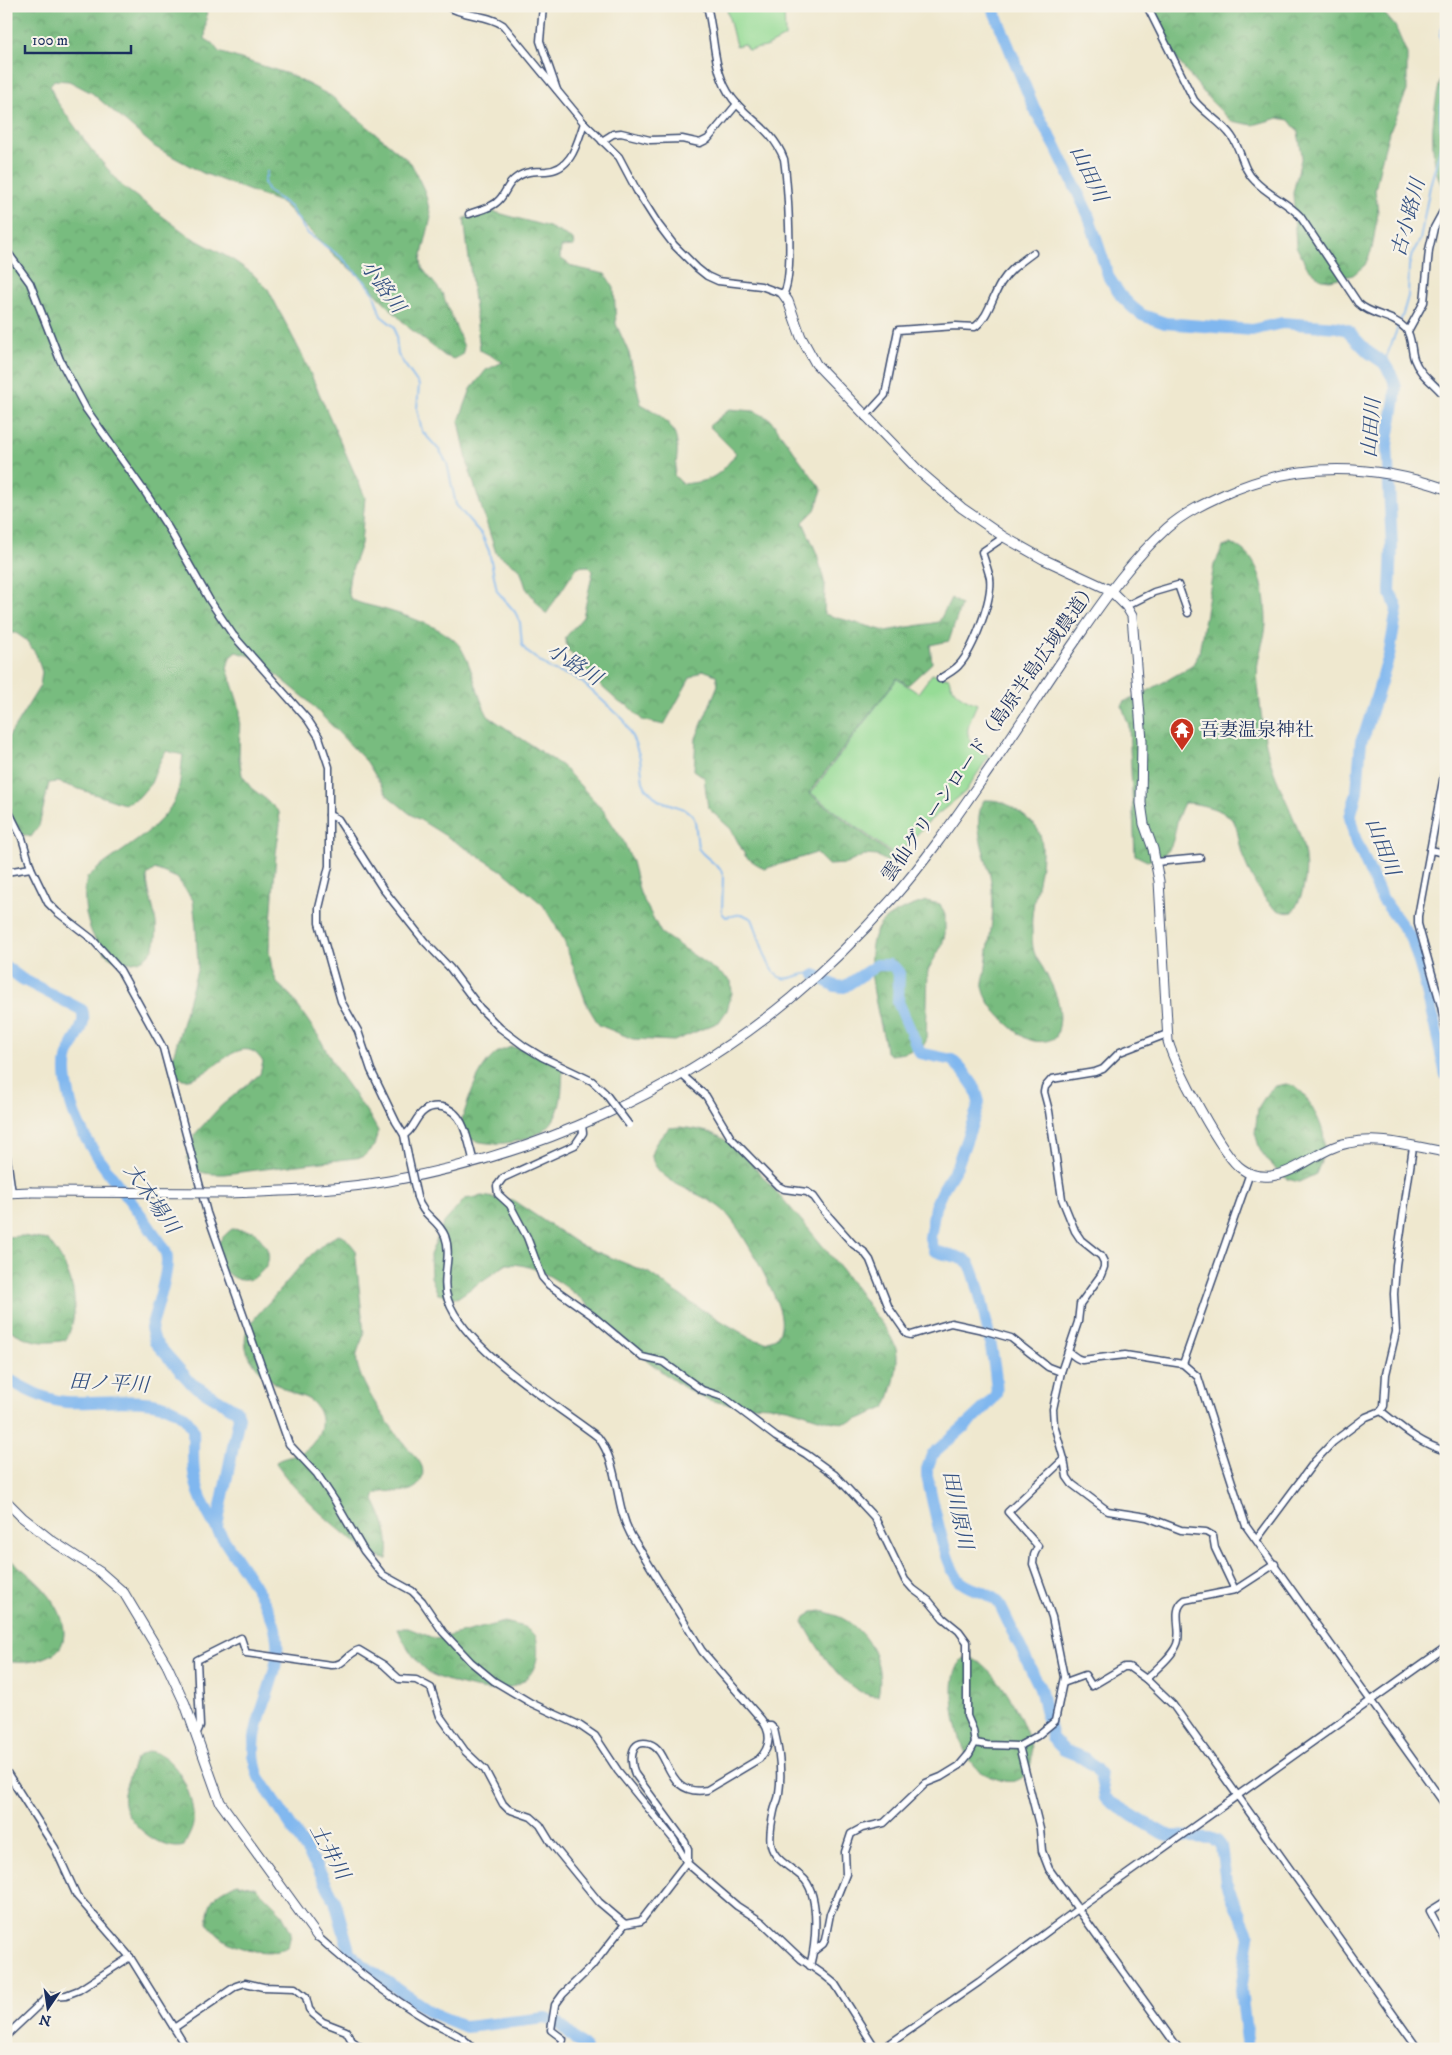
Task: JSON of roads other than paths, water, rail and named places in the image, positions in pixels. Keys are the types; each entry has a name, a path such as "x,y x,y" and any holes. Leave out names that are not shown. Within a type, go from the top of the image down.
{"street":[{"path":"447,6 464,14 488,17 502,25 533,59 556,91 625,166 637,191 658,224 697,268 707,276 718,281 761,286 783,294 788,301 804,344 816,364 866,417 942,492 1004,537 1042,559 1110,590 1126,606 1134,625 1142,742 1141,803 1144,824 1156,862 1159,881 1167,1034 1173,1057 1216,1135 1234,1162 1250,1173 1262,1176 1281,1174 1330,1147 1348,1142 1379,1141 1446,1152"},
{"path":"543,6 540,41 556,84 556,91"},
{"path":"707,6 712,23 714,57 728,92 737,104 769,132 780,148 784,159 789,259 788,286 783,294"},
{"path":"1147,6 1194,100 1202,110 1232,136 1239,148 1247,171 1265,190 1292,208 1300,216 1358,303 1366,310 1397,322 1406,329 1417,366 1424,376 1446,398"},
{"path":"602,141 613,134 621,133 650,140 682,139 700,143 708,139 737,104"},
{"path":"469,214 495,204 500,200 508,185 519,176 533,171 551,171 564,165 572,154 584,123"},
{"path":"6,165 6,178"},
{"path":"1406,329 1424,302 1428,281 1429,250 1434,228 1446,206"},
{"path":"6,250 30,284 60,360 86,409 151,502 228,628 308,720 319,737 329,767 329,866 319,908 319,923 341,1001 358,1031 371,1070 404,1135 420,1207 440,1227 445,1235 448,1256 445,1272 447,1298 456,1317 481,1347 500,1364 598,1437 612,1462 623,1517 631,1535 702,1651 767,1726 774,1729 780,1781 779,1796 774,1811 771,1844 774,1853 804,1880 809,1887 813,1903 814,1951 810,1966"},
{"path":"866,417 885,395 898,330 956,326 975,328 988,312 1000,284 1006,276 1014,266 1033,253"},
{"name":"雲仙グリーンロード（島原半島広域農道）","path":"9,1193 231,1193 346,1186 389,1181 474,1162 582,1125 681,1074 712,1055 787,1001 824,969 894,897 994,762 1110,590 1143,552 1171,525 1201,505 1251,482 1307,470 1365,470 1420,480 1444,489"},
{"path":"940,679 963,660 981,623 989,598 990,579 982,552 1004,537"},
{"path":"1126,606 1154,592 1178,585 1188,613"},
{"path":"1446,764 1419,907 1418,924 1446,1030"},
{"path":"6,806 22,838 31,868 48,903 92,939 120,970 163,1048 207,1213 289,1444 317,1474 335,1500 364,1551 383,1574 412,1591 422,1601 443,1632 471,1662 494,1681 530,1704 579,1725 595,1736 618,1771 674,1840 687,1863 736,1906 762,1922 800,1959 834,1984 876,2049"},
{"path":"329,815 338,819 383,889 425,942 450,968 480,1008 500,1028 524,1046 542,1057 592,1081 605,1093 629,1125"},
{"path":"1430,850 1446,853"},
{"path":"1156,862 1200,858"},
{"path":"6,872 31,868"},
{"path":"1167,1034 1120,1052 1103,1069 1052,1080 1044,1087 1062,1199 1074,1231 1081,1240 1101,1256 1104,1262 1101,1275 1082,1299 1078,1308 1078,1322 1061,1372 1054,1409 1054,1424 1067,1477 1072,1484 1108,1511 1147,1517 1181,1530 1206,1532 1213,1536 1215,1548 1235,1590"},
{"path":"681,1074 706,1096 731,1138 778,1186 784,1189 807,1192 814,1197 853,1244 864,1252 870,1260 889,1308 907,1334 911,1335 950,1323 983,1330 1011,1338 1048,1367 1061,1372"},
{"path":"404,1135 408,1134 417,1118 424,1111 432,1107 448,1109 455,1113 460,1120 474,1162"},
{"path":"582,1125 583,1133 575,1145 503,1178 497,1186 498,1194 510,1204 527,1236 542,1277 549,1285 593,1316 642,1357 662,1362 702,1390 723,1397 776,1437 806,1454 835,1475 875,1518 905,1580 913,1589 929,1601 943,1618 959,1631 967,1642 967,1716 973,1730 975,1743 959,1766 941,1777 926,1783 884,1823 862,1828 851,1834 845,1852 846,1874 830,1914 825,1940 814,1951"},
{"path":"1256,1539 1315,1461 1333,1442 1366,1417 1381,1411 1384,1406 1386,1374 1396,1332 1394,1294 1396,1266 1414,1147"},
{"path":"6,1151 9,1193"},
{"path":"1183,1364 1250,1173"},
{"path":"1068,1352 1072,1353 1076,1359 1082,1360 1125,1355 1183,1364 1198,1377 1246,1526 1275,1564 1446,1806"},
{"path":"1381,1411 1418,1439 1433,1448 1446,1451"},
{"path":"975,1743 987,1746 1019,1746 1050,1726 1056,1718 1064,1677 1052,1617 1040,1579 1033,1564 1038,1546 1008,1512 1064,1460"},
{"path":"6,1501 22,1517 106,1577 124,1594 167,1666 185,1704 220,1802 317,1936 349,1965 428,2020 461,2037 473,2049"},
{"path":"1146,1679 1175,1650 1178,1643 1177,1613 1180,1603 1185,1600 1235,1590 1275,1564"},
{"path":"196,1735 200,1726 197,1660 241,1638 246,1653 337,1666 343,1663 357,1649 384,1665 399,1679 410,1678 424,1683 433,1692 440,1716 466,1752 485,1770 503,1804 508,1809 531,1817 540,1825 551,1843 599,1902 625,1924"},
{"path":"882,2049 979,1982 1078,1909 1446,1647"},
{"path":"1063,1683 1085,1675 1092,1686 1124,1666 1129,1667 1146,1679 1173,1705 1418,2049"},
{"path":"561,2049 563,2039 551,2030 555,2005 563,1994 592,1966 625,1924 641,1921 687,1863 689,1856 685,1842 635,1774 631,1761 634,1750 638,1746 650,1744 656,1748 677,1781 683,1787 699,1791 706,1790 759,1759 764,1754 769,1736 767,1726"},
{"path":"1019,1746 1040,1829 1044,1858 1049,1870 1179,2049"},
{"path":"6,1771 55,1848 77,1896 130,1957 187,2049"},
{"path":"1446,1901 1430,1911 1446,1941"},
{"path":"6,2036 50,1996 66,1995 79,1990 130,1957"},
{"path":"174,2028 241,1984 295,1988 306,1997 309,2009 313,2014 323,2022 346,2031 352,2041 363,2049"}],"waterway":[{"name":"山田川","path":"992,6 1034,108 1056,147 1088,214 1109,278 1121,296 1132,307 1142,315 1165,323 1252,330 1282,323 1337,327 1347,330 1368,352 1384,363 1392,376 1396,387 1387,445 1392,546 1390,591 1397,609 1389,656 1361,741 1357,792 1350,817 1355,838 1381,897 1412,939 1424,979 1446,1075"},
{"name":"古小路川","path":"1384,363 1408,296 1409,266 1412,254 1420,240 1430,186 1442,139 1440,115 1444,62 1440,34 1446,18"},
{"name":"小路川","path":"267,172 264,182 267,190 290,207 307,233 341,257 369,286 381,316 395,327 398,355 419,385 417,409 422,431 440,451 447,463 456,505 482,535 489,551 497,591 515,612 520,622 522,645 527,652 552,670 574,677 583,683 624,720 640,758 643,782 646,788 658,800 684,809 692,814 695,821 698,848 721,870 723,876 722,913 726,917 742,914 752,919 768,962 777,975 786,979 809,973 813,974"},
{"name":"田川原川","path":"815,975 835,986 844,987 877,965 890,965 894,967 899,973 898,1002 920,1053 952,1060 964,1072 975,1088 979,1102 977,1110 957,1166 935,1207 930,1238 934,1250 966,1260 973,1271 983,1306 992,1350 996,1394 977,1415 932,1455 927,1469 932,1500 944,1547 959,1580 963,1584 989,1595 999,1603 1040,1688 1052,1738 1064,1750 1084,1758 1096,1769 1100,1775 1105,1797 1110,1802 1162,1833 1171,1836 1210,1838 1217,1841 1221,1846 1226,1883 1249,1936 1241,1990 1248,2049"},
{"name":"大木場川","path":"6,967 22,979 82,1010 83,1023 69,1052 66,1064 71,1104 84,1136 94,1152 166,1252 165,1276 151,1328 155,1342 192,1384 237,1411 239,1417 217,1526"},
{"name":"土井川","path":"6,1378 35,1393 58,1401 137,1401 155,1403 171,1408 184,1417 193,1430 196,1483 206,1510 264,1602 273,1620 276,1633 275,1669 258,1722 255,1740 254,1758 259,1777 318,1868 335,1901 350,1954 432,2013 466,2027 546,2018 558,2023 586,2049"}],"place":[{"name":"吾妻温泉神社","path":"1182,751"}],"water label":[{"name":"田ノ平川","path":"109,1384"}]}
